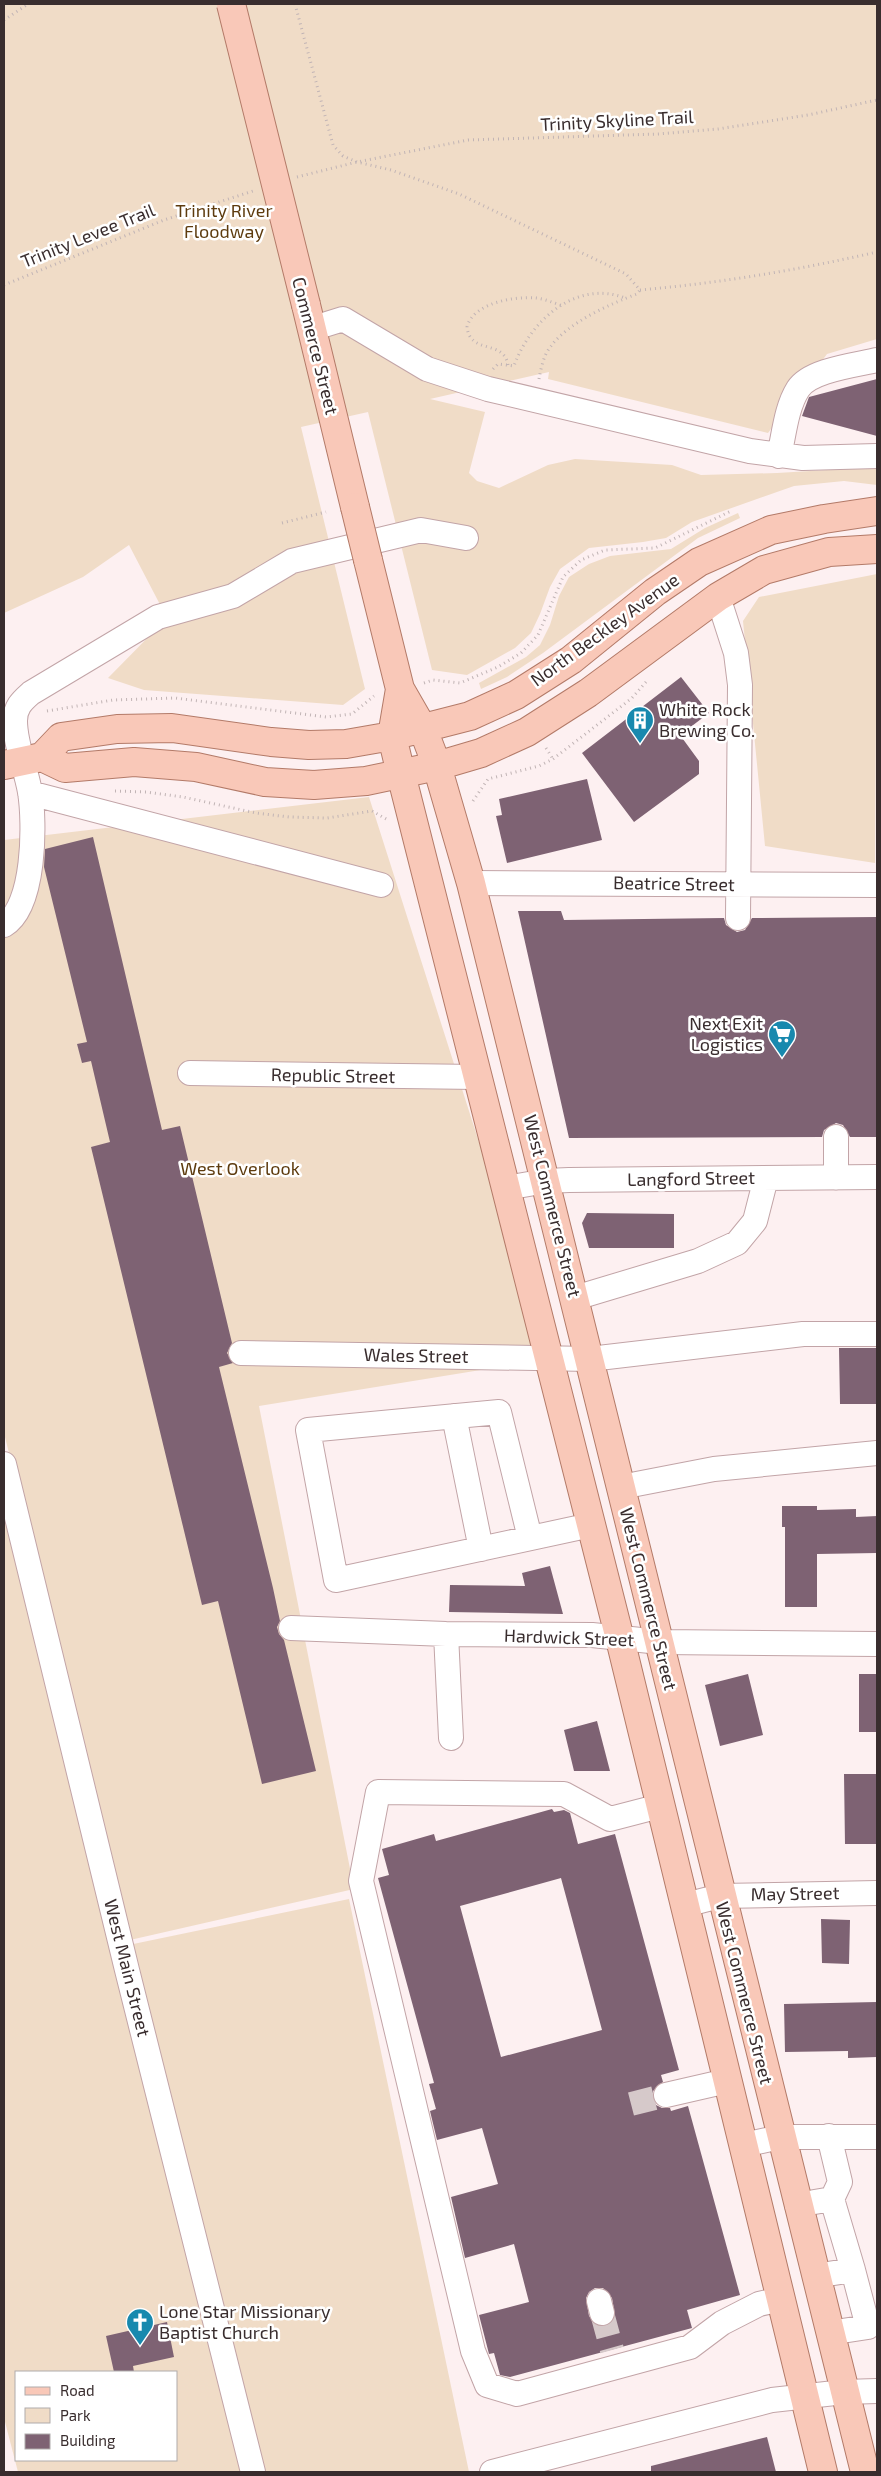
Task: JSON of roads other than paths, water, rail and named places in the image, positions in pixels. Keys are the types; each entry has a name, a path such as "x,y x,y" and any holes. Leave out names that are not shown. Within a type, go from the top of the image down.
{"main road":[{"name":"Commerce Street","path":"231,4 400,689 423,729"},
{"name":"North Beckley Avenue","path":"23,761 61,738 117,729 172,728 309,745 357,743 423,729 470,716 516,695 571,660 655,592 699,562 771,530 877,511"},
{"path":"23,761 65,768 134,762 196,766 265,782 314,785 366,781 437,766 481,753 527,732 588,693 718,596 764,570 829,552 877,549"},
{"path":"699,562 718,596"},
{"name":"Commerce Street","path":"392,736 400,689"},
{"name":"West Commerce Street","path":"423,729 437,766 471,883 660,1642 780,2138 865,2472"},
{"name":"West Commerce Street","path":"392,736 620,1639 804,2397 824,2472"}],"street":[{"path":"308,317 343,319 427,369 488,389 750,452 779,456 877,456"},
{"path":"779,456 791,403 799,387 815,375 877,360"},
{"path":"4,925 22,902 32,852 30,793 15,721 18,706 31,692 158,617 233,596 292,561 421,530 466,538"},
{"path":"718,596 736,654 740,685 738,918"},
{"path":"30,793 381,885"},
{"name":"Beatrice Street","path":"471,883 877,885"},
{"name":"Republic Street","path":"190,1073 477,1077"},
{"path":"836,1137 836,1178"},
{"name":"Langford Street","path":"506,1188 546,1181 877,1177"},
{"path":"575,1298 698,1261 737,1243 755,1221 766,1178"},
{"name":"Wales Street","path":"241,1353 590,1359 803,1334 877,1334"},
{"path":"530,1538 499,1412 308,1430 336,1580 591,1525"},
{"path":"454,1416 481,1549"},
{"path":"621,1487 714,1469 877,1453"},
{"name":"West Main Street","path":"4,1464 132,1989 253,2472"},
{"name":"Hardwick Street","path":"291,1628 446,1634 592,1635 660,1642 877,1644"},
{"path":"446,1634 451,1738"},
{"path":"660,1806 610,1819 564,1794 378,1792 361,1880 473,2351 488,2385 517,2394 614,2358 690,2346 722,2323 758,2304 781,2299"},
{"name":"May Street","path":"684,1905 720,1896 877,1893"},
{"path":"666,2096 727,2081"},
{"path":"829,2136 840,2182 832,2198 872,2330 829,2333"},
{"path":"744,2145 780,2138 877,2137"},
{"path":"797,2205 832,2198"},
{"path":"815,2276 853,2270"},
{"path":"492,2472 772,2400 844,2392 877,2391"}],"tunnel":[{"path":"631,2104 666,2095"},
{"path":"602,2313 612,2350"}],"place":[{"name":"White Rock Brewing Co.","path":"640,744"},
{"name":"Next Exit Logistics","path":"782,1058"},
{"name":"Lone Star Missionary Baptist Church","path":"140,2346"}],"park label":[{"name":"Trinity River Floodway","path":"224,221"},
{"name":"West Overlook","path":"240,1169"}]}
